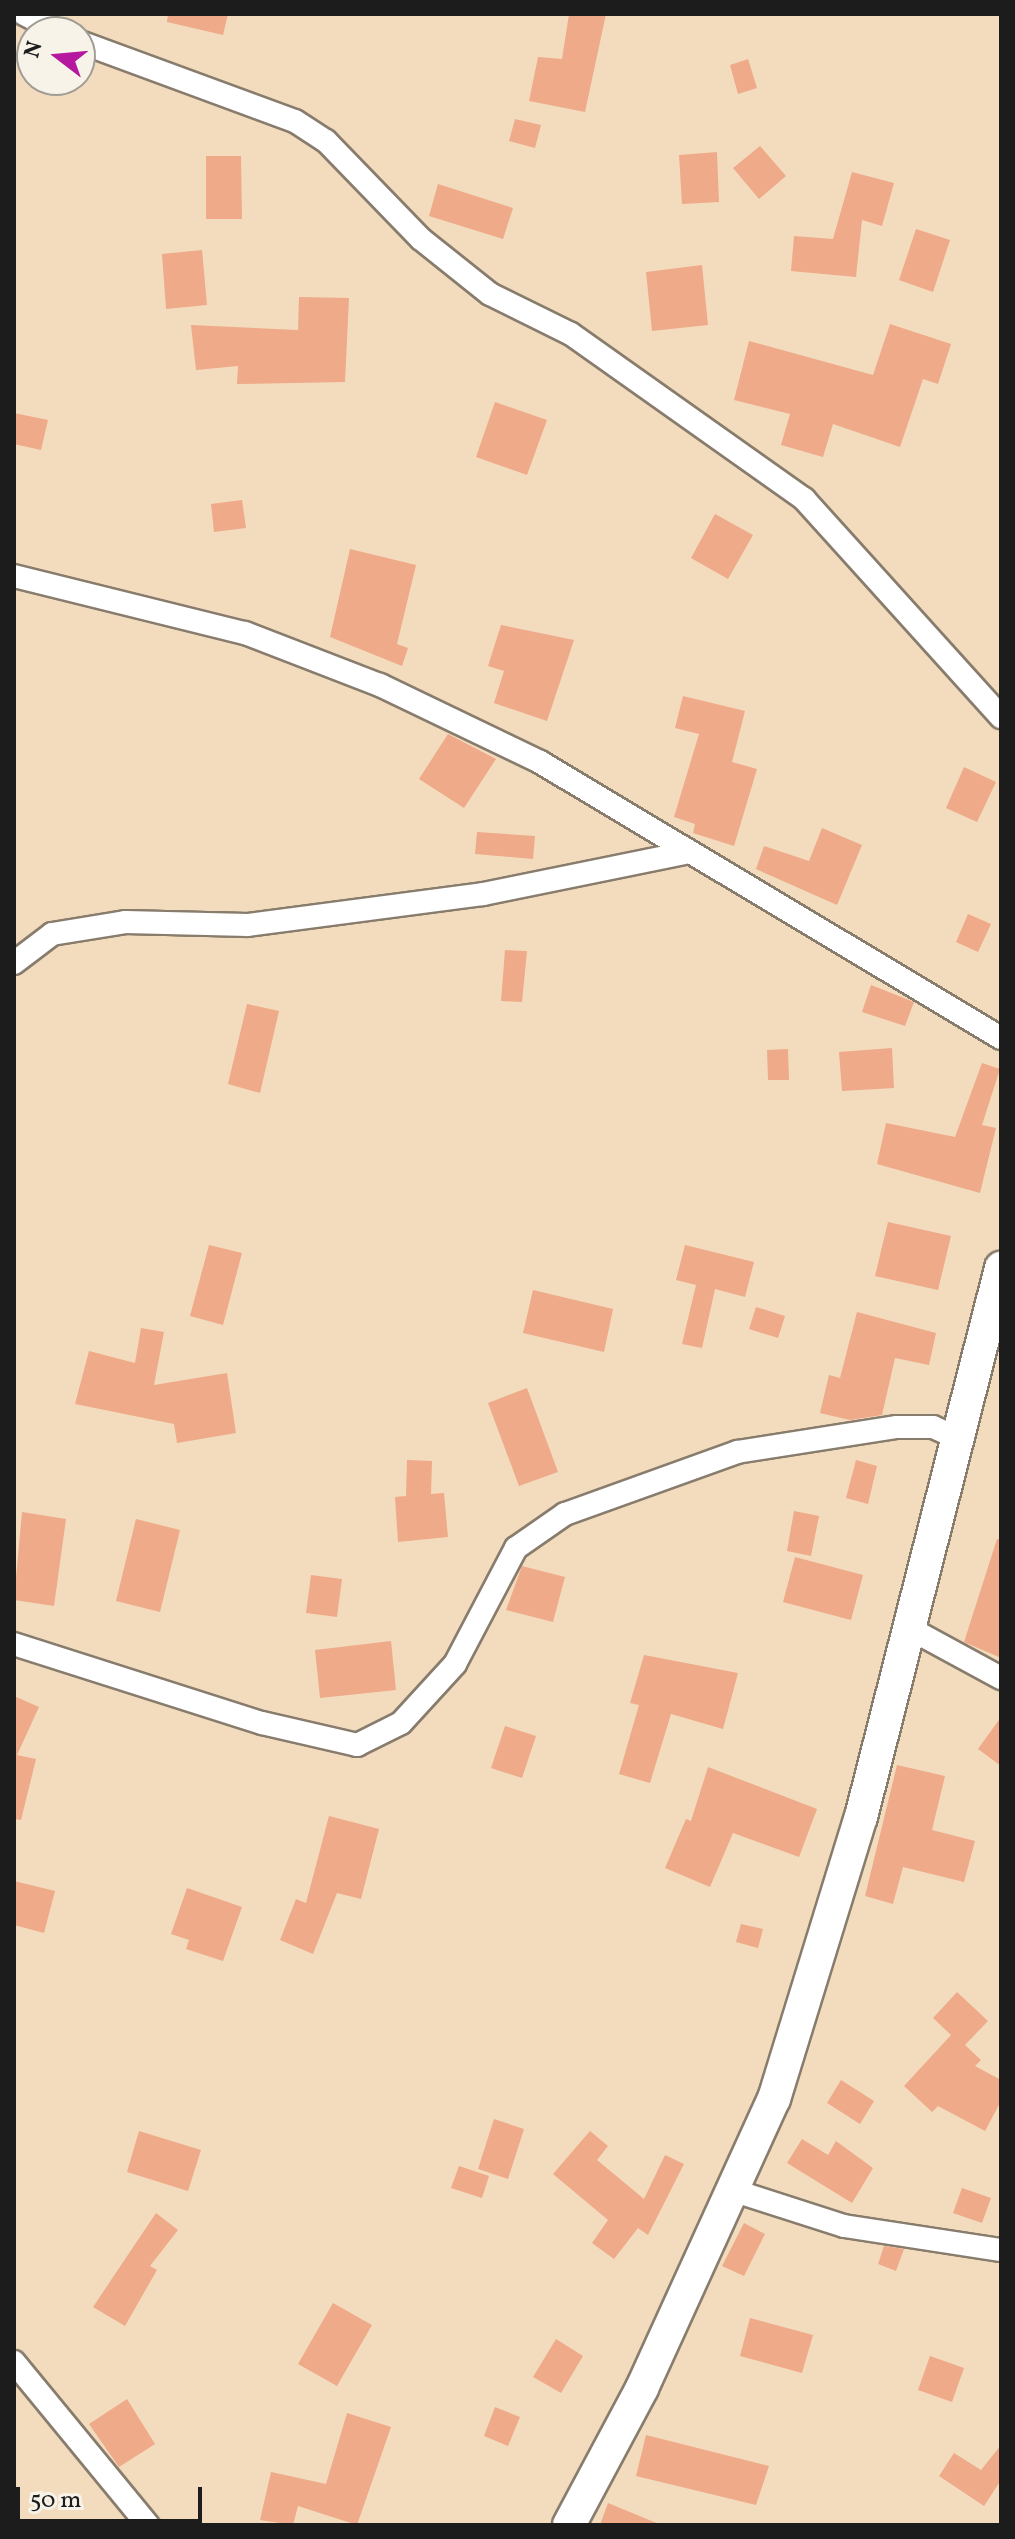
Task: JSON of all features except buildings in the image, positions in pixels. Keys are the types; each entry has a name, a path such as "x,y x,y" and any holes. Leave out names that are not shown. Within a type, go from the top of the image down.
{"main road":[{"path":"569,2525 735,2191 774,2099 861,1817 953,1436 1001,1268"}],"street":[{"path":"96,48 295,121 326,141 421,239 490,294 571,334 804,499 1001,717"},
{"path":"14,576 245,633 380,685 540,762 1001,1038"},
{"path":"14,963 52,934 125,922 248,925 483,894 689,852"},
{"path":"14,1644 262,1723 357,1745 401,1723 444,1676 516,1548 565,1514 737,1452 897,1427 933,1427 953,1436"},
{"path":"907,1627 1001,1678"},
{"path":"735,2191 844,2226 1001,2250"},
{"path":"14,2362 148,2525"}]}
